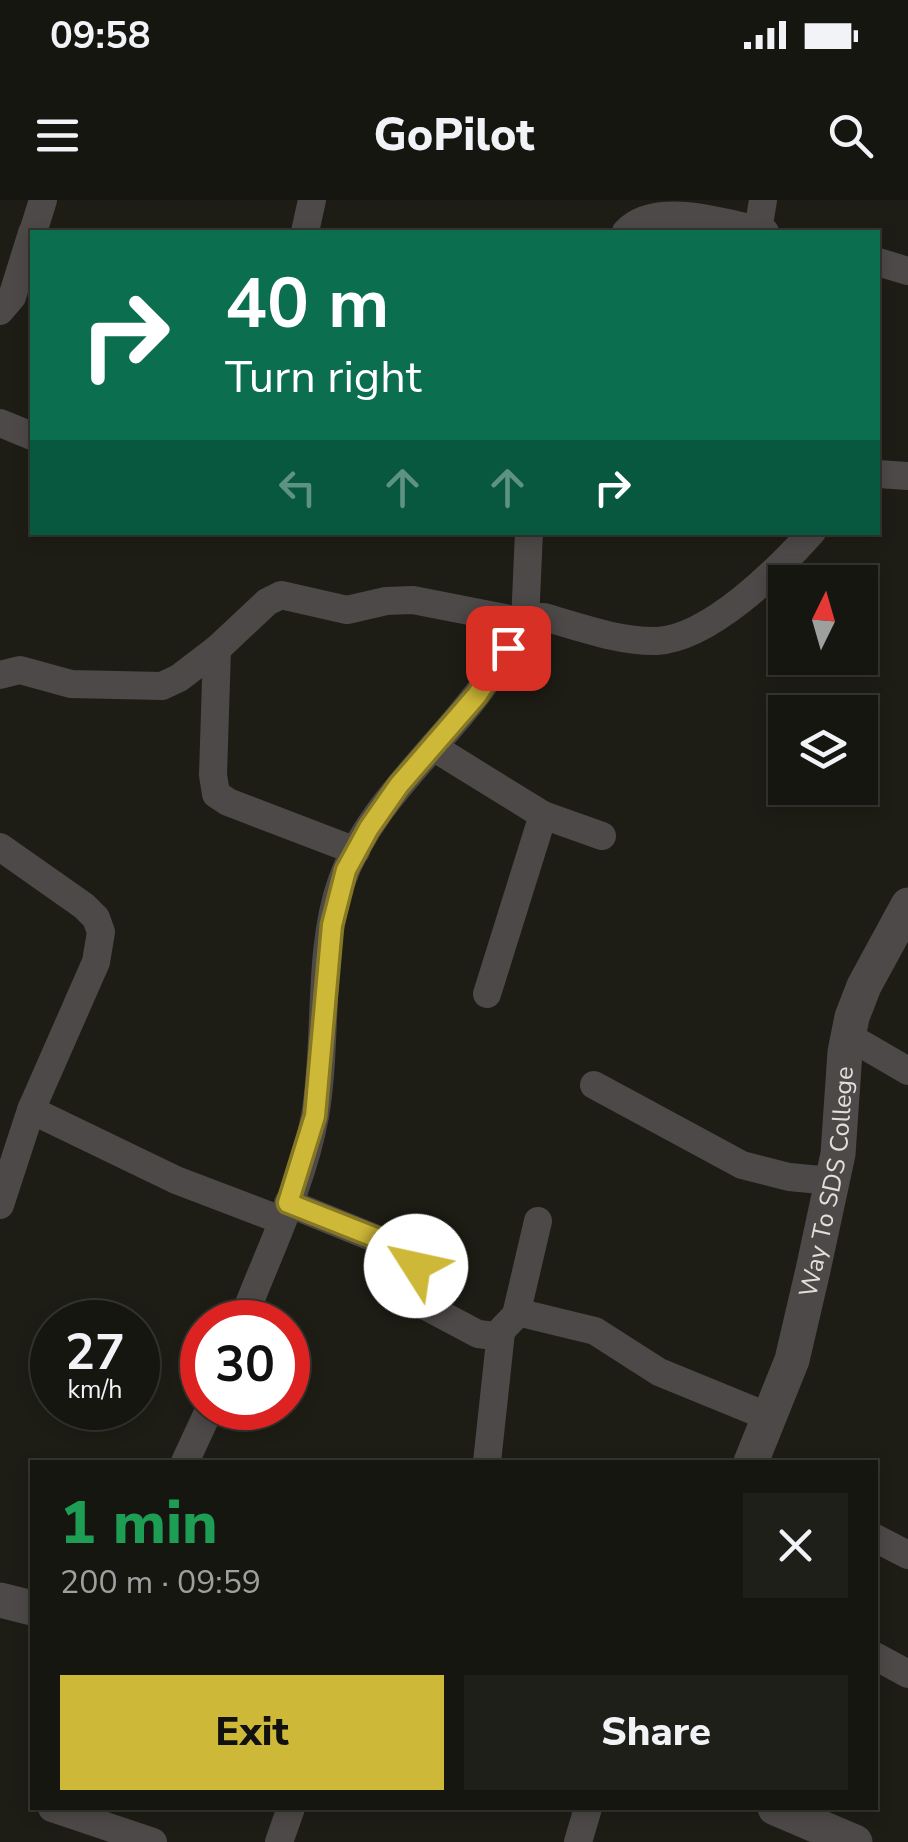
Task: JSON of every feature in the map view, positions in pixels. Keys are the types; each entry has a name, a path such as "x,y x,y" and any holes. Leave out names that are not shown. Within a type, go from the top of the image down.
{"street":[{"path":"34,230 44,200"},
{"path":"305,230 312,200"},
{"path":"762,230 763,200"},
{"path":"628,230 640,219 674,214 752,230"},
{"path":"0,310 12,297 30,242"},
{"path":"880,263 908,270"},
{"path":"0,423 30,435"},
{"path":"880,474 908,476"},
{"path":"250,1300 315,1116 332,925 339,888 356,850 399,785 492,675 525,622 530,535"},
{"path":"0,675 20,670 71,684 162,686 180,678 267,602 281,595 348,610 386,601 413,600 525,622 539,616 649,641 673,638 748,596 809,535"},
{"path":"217,649 213,774 216,794 356,850"},
{"path":"432,747 543,814 602,836"},
{"path":"487,994 543,814"},
{"path":"0,847 84,906 96,918 101,932 96,962 31,1110 0,1205"},
{"name":"Way To SDS College","path":"752,1460 792,1360 838,1154 848,1036 864,986 908,905"},
{"path":"848,1036 908,1071"},
{"path":"594,1085 742,1165 788,1177 832,1181"},
{"path":"31,1110 176,1180 412,1253 416,1266 412,1290 417,1303 485,1337 522,1313 595,1331 659,1372 769,1417"},
{"path":"487,1460 508,1323 538,1221"},
{"path":"186,1460 200,1430"},
{"path":"878,1539 908,1554"},
{"path":"0,1600 30,1608"},
{"path":"878,1658 908,1674"},
{"path":"58,1810 153,1842"},
{"path":"279,1842 290,1810"},
{"path":"578,1842 587,1810"},
{"path":"780,1810 855,1842"}],"route":[{"path":"416,1266 412,1253 404,1249 288,1203 315,1116 332,925 346,870 399,785 477,695 508,648"}]}
